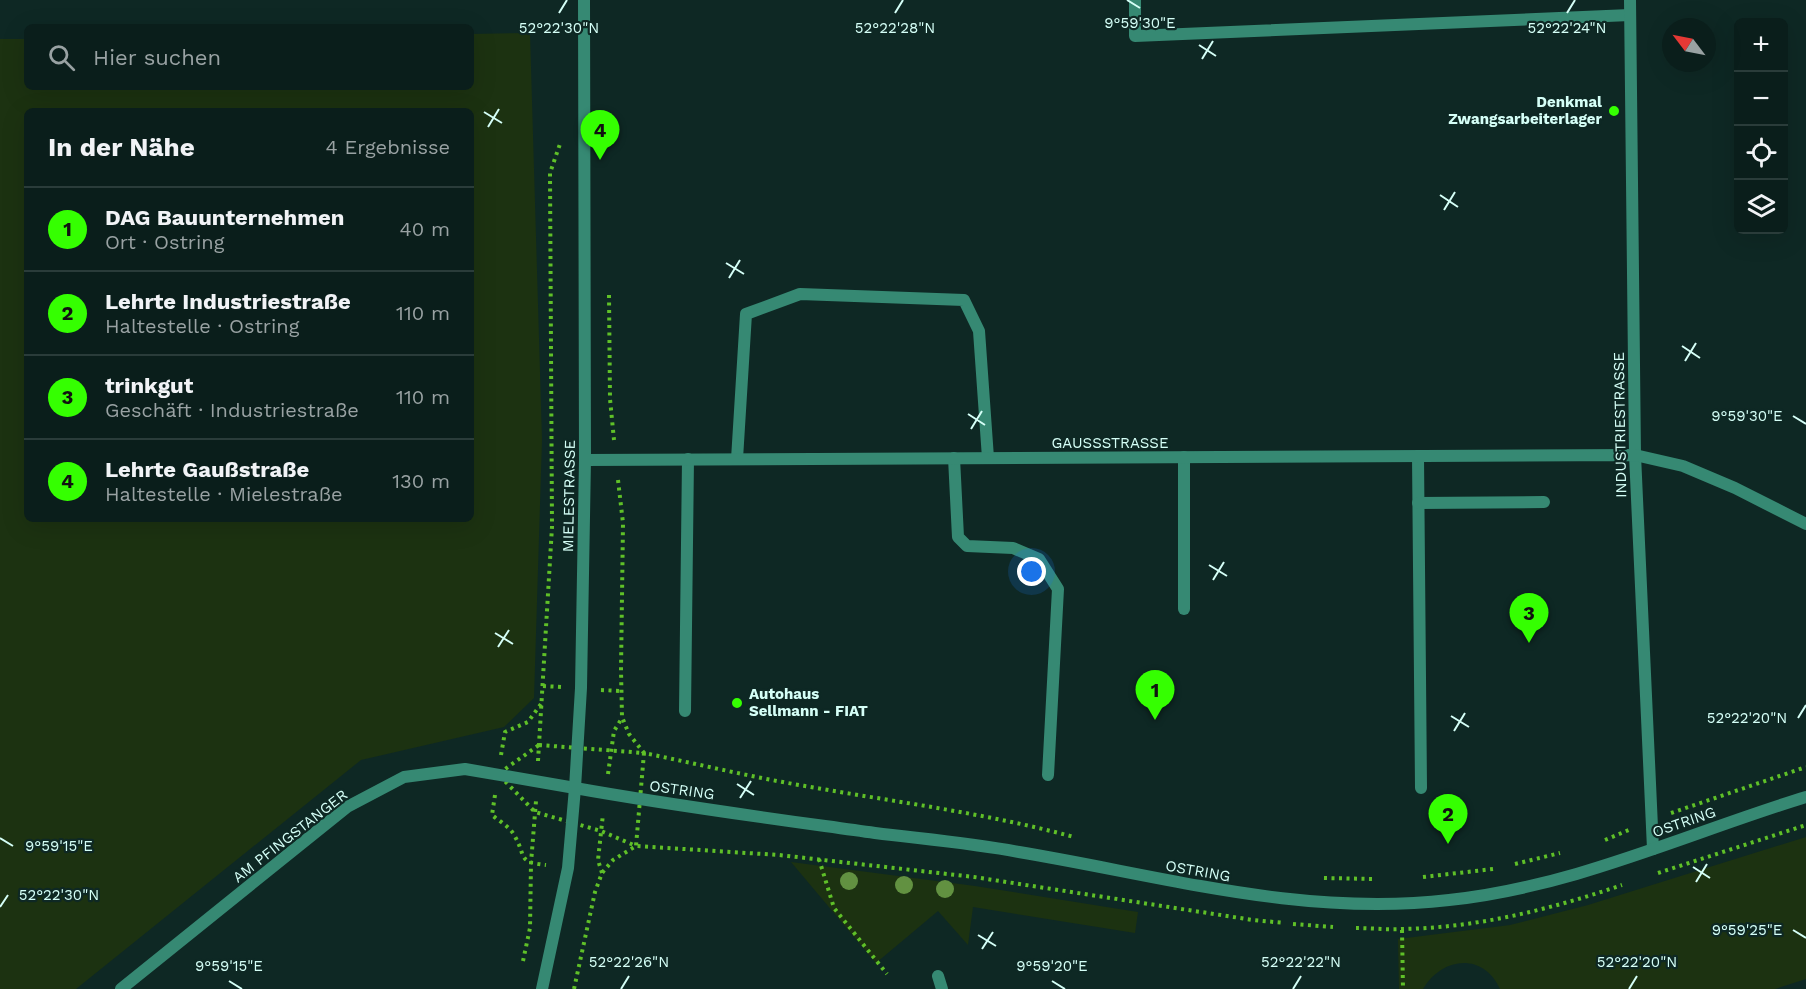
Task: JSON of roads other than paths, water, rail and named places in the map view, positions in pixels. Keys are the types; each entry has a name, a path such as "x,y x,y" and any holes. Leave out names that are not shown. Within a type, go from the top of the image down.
{"street":[{"name":"MIELESTRASSE","path":"542,989 568,868 581,688 585,460 584,0"},
{"path":"1135,0 1136,36 1630,15"},
{"name":"INDUSTRIESTRASSE","path":"1630,0 1635,455 1653,849"},
{"path":"737,459 746,314 800,294 964,300 978,331 988,458"},
{"name":"GAUSSSTRASSE","path":"585,460 1635,455 1683,466 1734,488 1806,524"},
{"path":"1418,456 1421,788"},
{"path":"1184,457 1184,609"},
{"path":"954,458 958,537 967,546 1013,548 1040,559 1058,589 1048,775"},
{"path":"685,711 687,459"},
{"path":"1418,503 1544,501"},
{"name":"AM PFINGSTANGER","path":"121,989 347,807 404,777 465,769 575,788"},
{"name":"OSTRING","path":"575,788 782,820 1018,851 1203,888 1336,903 1402,904 1491,895 1529,887 1570,876 1806,797"},
{"path":"938,976 942,989"}],"place":[{"name":"Denkmal Zwangsarbeiterlager","path":"1614,111"},
{"name":"Lehrte Gaußstraße","path":"600,160"},
{"name":"trinkgut","path":"1529,643"},
{"name":"Autohaus Sellmann - FIAT","path":"737,703"},
{"name":"DAG Bauunternehmen","path":"1155,720"},
{"name":"Lehrte Industriestraße","path":"1448,844"}]}
